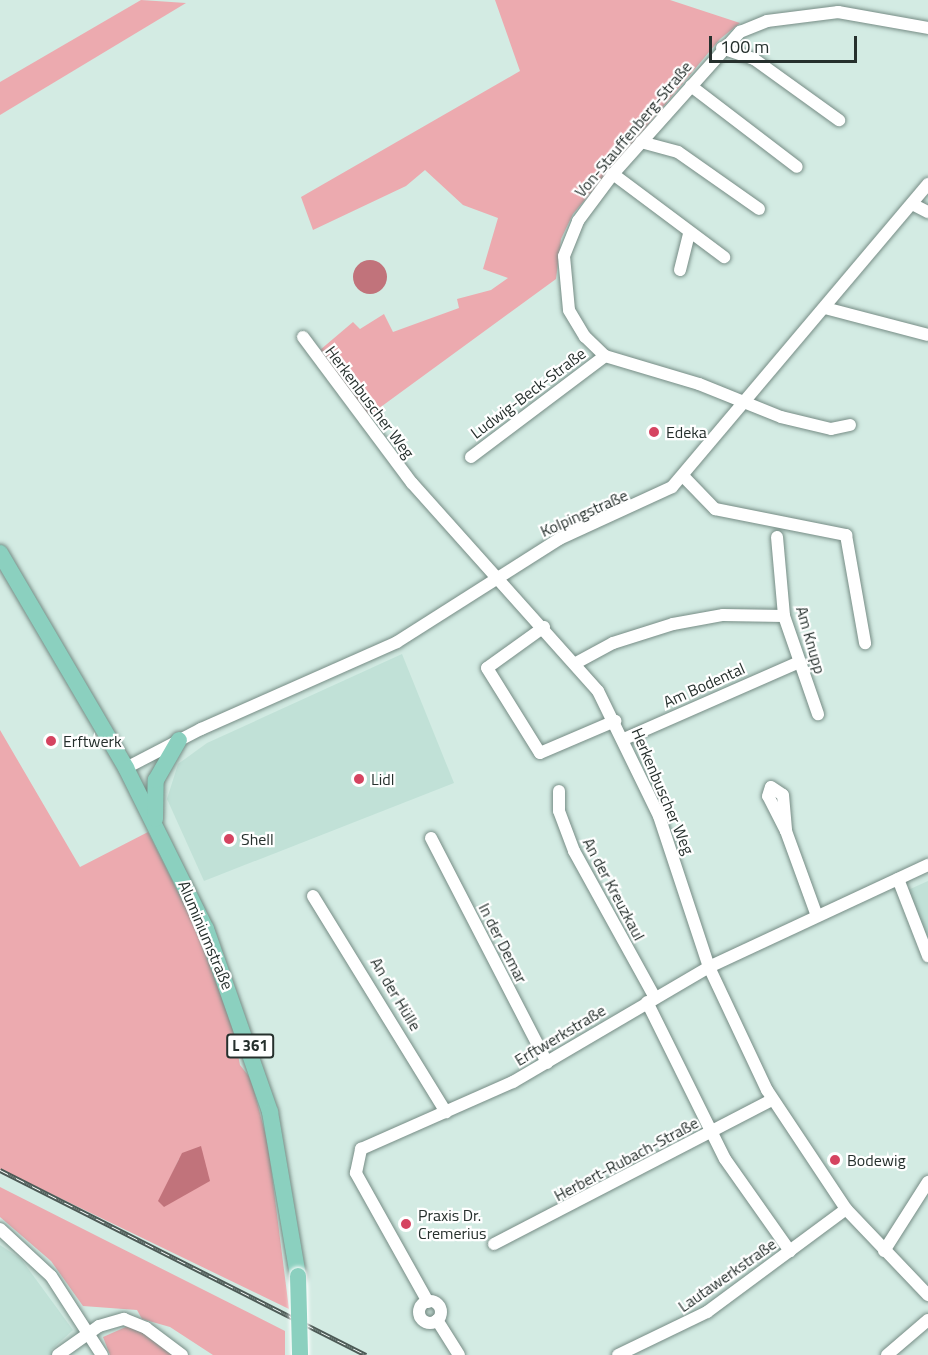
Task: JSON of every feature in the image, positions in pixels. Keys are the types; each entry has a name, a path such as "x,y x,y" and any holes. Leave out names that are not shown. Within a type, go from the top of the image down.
{"main road":[{"name":"Aluminiumstraße","path":"0,553 126,768 206,929 257,1069 283,1174 298,1276 300,1355"},
{"path":"156,826 156,780 179,740"}],"street":[{"name":"Von-Stauffenberg-Straße","path":"605,356 573,318 562,271 572,233 613,174 722,48 755,24 822,13 853,13 928,28"},
{"path":"722,48 754,59 839,120"},
{"path":"690,86 797,167"},
{"path":"641,142 678,152 759,209"},
{"path":"613,174 689,233 724,256"},
{"name":"Kolpingstraße","path":"126,768 179,740 397,642 559,539 655,498 684,477 748,403 928,184"},
{"path":"912,204 928,212"},
{"path":"680,270 689,233"},
{"path":"825,308 928,335"},
{"name":"Herkenbuscher Weg","path":"303,337 374,436 497,577 576,663 615,721 669,842 709,967 772,1100 846,1209 928,1295"},
{"path":"605,356 831,429 850,425"},
{"name":"Ludwig-Beck-Straße","path":"471,457 605,356"},
{"path":"684,477 715,509 846,535 865,643"},
{"name":"Am Knupp","path":"777,537 784,616 797,663 818,714"},
{"path":"576,663 613,643 673,624 723,615 784,616"},
{"path":"544,627 487,668 540,753 615,721"},
{"name":"Am Bodental","path":"624,739 797,663"},
{"name":"An der Kreuzkaul","path":"559,791 559,811 574,851 651,1000"},
{"path":"786,831 817,916"},
{"name":"In der Demar","path":"431,838 547,1063"},
{"name":"Erftwerkstraße","path":"459,1355 437,1320 421,1319 419,1308 428,1302 417,1290 354,1162 369,1143 446,1112 547,1063 709,967 928,865"},
{"path":"898,879 928,956"},
{"name":"An der Hülle","path":"313,896 446,1112"},
{"path":"651,1000 711,1132 749,1198 790,1251"},
{"name":"Herbert-Rubach-Straße","path":"494,1244 772,1100"},
{"path":"884,1251 928,1182"},
{"name":"Lautawerkstraße","path":"618,1355 699,1317 846,1209"},
{"path":"0,1229 46,1270 102,1355"},
{"path":"887,1355 928,1320"},
{"path":"58,1355 89,1332 108,1322 130,1321 182,1355"}],"shaded area":[{"path":"141,0 186,3 0,115 0,82"},
{"path":"495,0 670,0 740,23 720,39 573,214 561,239 556,279 367,417 318,354 320,350 353,322 360,329 384,314 393,332 459,308 457,299 491,290 508,278 483,269 498,218 463,205 425,170 406,186 313,230 301,197 520,71"},
{"path":"370,260 382,265 387,277 382,289 370,294 358,289 353,277 358,265"},
{"path":"402,654 454,783 204,881 167,799 178,764 207,743"},
{"path":"0,730 80,867 148,832 186,908 230,1015 240,1065 251,1079 268,1144 289,1309 0,1169","holes":["179,1159 197,1188 167,1185"]},
{"path":"928,881 928,943 908,890"},
{"path":"201,1146 210,1181 164,1207 158,1201 182,1153"},
{"path":"0,1187 285,1331 285,1355 213,1355 170,1327 142,1319 137,1310 83,1306 51,1261 0,1217"},
{"path":"0,1245 21,1259 73,1330 51,1350 55,1355 0,1355"},
{"path":"128,1326 140,1330 174,1355 110,1355 103,1337"}],"railway":[{"path":"0,1170 366,1355"}],"place":[{"name":"Edeka","path":"654,432"},
{"name":"Erftwerk","path":"51,741"},
{"name":"Lidl","path":"359,779"},
{"name":"Shell","path":"229,839"},
{"name":"Bodewig","path":"835,1160"},
{"name":"Praxis Dr. Cremerius","path":"406,1224"}]}
